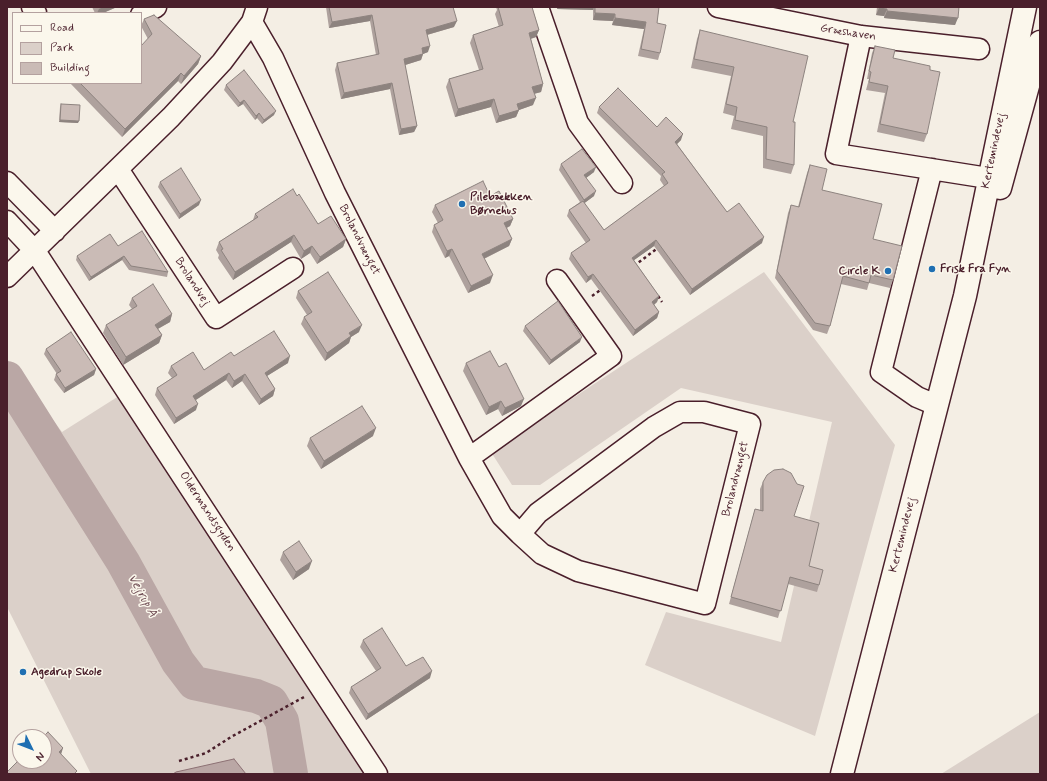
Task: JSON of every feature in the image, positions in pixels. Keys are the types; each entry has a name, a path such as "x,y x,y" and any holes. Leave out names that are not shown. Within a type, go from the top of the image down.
{"main road":[{"name":"Kertemindevej","path":"965,296 988,178 1025,7"},
{"name":"Kertemindevej","path":"842,774 965,296 1002,182 1040,42"}],"street":[{"path":"142,14 156,7"},
{"path":"538,7 578,123 622,183"},
{"name":"Græshaven","path":"718,7 861,36 979,49"},
{"path":"7,277 118,169 222,62 254,14"},
{"name":"Brolandvænget","path":"254,14 335,194 469,458 502,516 520,534 542,554 578,572 705,604 750,424 704,412 680,412 654,427 538,513 520,534"},
{"path":"861,36 836,154 988,178"},
{"path":"932,168 880,372 917,397 936,405"},
{"name":"Brolandvej","path":"118,169 216,318 294,268"},
{"path":"7,182 55,231"},
{"name":"Oldermandsgyden","path":"7,221 35,251 377,774"},
{"path":"469,458 612,356 557,280"}],"path":[{"path":"629,269 663,244"},
{"path":"635,265 640,271"},
{"path":"577,307 606,286"},
{"path":"658,295 662,302"},
{"path":"179,761 206,753 288,705"}],"green space":[{"path":"764,272 895,445 815,736 645,665 666,612 781,642 832,422 681,388 540,485 512,485 491,452"},
{"path":"7,359 62,432 122,394 372,774 91,774 7,607"},
{"path":"1040,712 1040,774 941,774"}],"shaded area":[{"path":"234,759 246,774 173,774 176,772"}],"building":[{"path":"329,7 453,7 457,21 426,30 430,46 422,48 423,54 404,59 417,126 401,129 392,83 344,93 337,63 379,54 372,15 332,22"},
{"path":"498,7 532,7 539,30 529,33 543,84 532,87 536,98 517,104 519,110 499,116 494,99 458,109 449,79 483,69 473,35 503,25"},
{"path":"595,7 659,7 657,23 666,25 660,53 641,49 646,22 615,18 615,14 595,13"},
{"path":"879,7 959,7 958,18 887,11 887,9"},
{"path":"154,15 201,56 184,76 181,73 125,129 81,84 142,84 142,45 152,34 144,19"},
{"path":"700,30 808,56 793,122 795,122 794,165 766,159 767,127 735,120 737,107 726,104 734,67 694,59"},
{"path":"875,46 895,50 893,58 930,66 930,70 940,72 927,134 880,124 888,86 869,82 871,72 869,71"},
{"path":"244,70 276,111 264,120 259,113 256,116 244,100 240,103 226,85"},
{"path":"618,88 657,127 666,117 683,134 675,142 727,212 739,203 764,237 692,289 656,240 632,258 659,296 652,302 659,312 635,330 593,274 588,277 571,253 590,240 569,210 583,201 604,230 668,183 662,174 665,172 599,107"},
{"path":"61,104 80,105 79,121 60,120"},
{"path":"582,149 596,167 584,175 596,191 584,200 561,164"},
{"path":"810,165 827,169 822,190 882,204 873,239 902,246 893,280 871,275 869,283 843,276 830,326 815,323 777,271 791,205 799,207"},
{"path":"181,168 201,200 180,214 160,182"},
{"path":"483,181 490,196 499,191 513,219 504,223 512,239 482,254 493,275 471,286 452,249 447,251 434,225 443,220 435,205"},
{"path":"293,189 297,196 299,194 318,224 331,216 346,239 320,257 312,246 304,251 294,235 235,272 221,250 223,249 219,242 258,217 255,214"},
{"path":"142,231 168,272 131,266 124,256 91,277 77,256 110,234 118,246"},
{"path":"328,272 362,325 349,333 351,336 327,353 304,317 312,312 298,291"},
{"path":"153,284 172,314 155,325 162,335 126,357 106,325 137,306 132,298"},
{"path":"558,301 582,337 551,360 525,326"},
{"path":"274,331 290,356 265,373 275,389 261,399 245,374 234,381 229,373 193,396 198,404 176,418 157,388 177,375 171,366 193,352 204,370 231,352 234,356"},
{"path":"71,332 96,369 65,388 56,374 61,371 46,349"},
{"path":"490,351 499,367 506,363 524,399 505,408 501,401 489,407 466,363"},
{"path":"362,406 376,428 324,461 310,438"},
{"path":"783,469 791,473 797,484 804,486 794,516 819,523 809,566 823,570 819,585 790,577 781,611 731,597 755,509 763,511 763,482 767,475 774,470"},
{"path":"299,541 312,561 296,572 283,552"},
{"path":"382,628 406,666 423,657 432,671 368,714 351,687 381,668 363,640"},
{"path":"52,736 63,748 59,752 77,771 74,774 7,774 12,767 12,769 52,769"}],"waterway":[{"name":"Vejrup Å","path":"7,378 123,562 178,662 194,683 256,696 271,702 282,721 291,774"}],"place":[{"name":"Pilebækken Børnehus","path":"462,204"},
{"name":"Frisk Fra Fyn","path":"932,269"},
{"name":"Circle K","path":"888,271"},
{"name":"Agedrup Skole","path":"23,672"}]}
